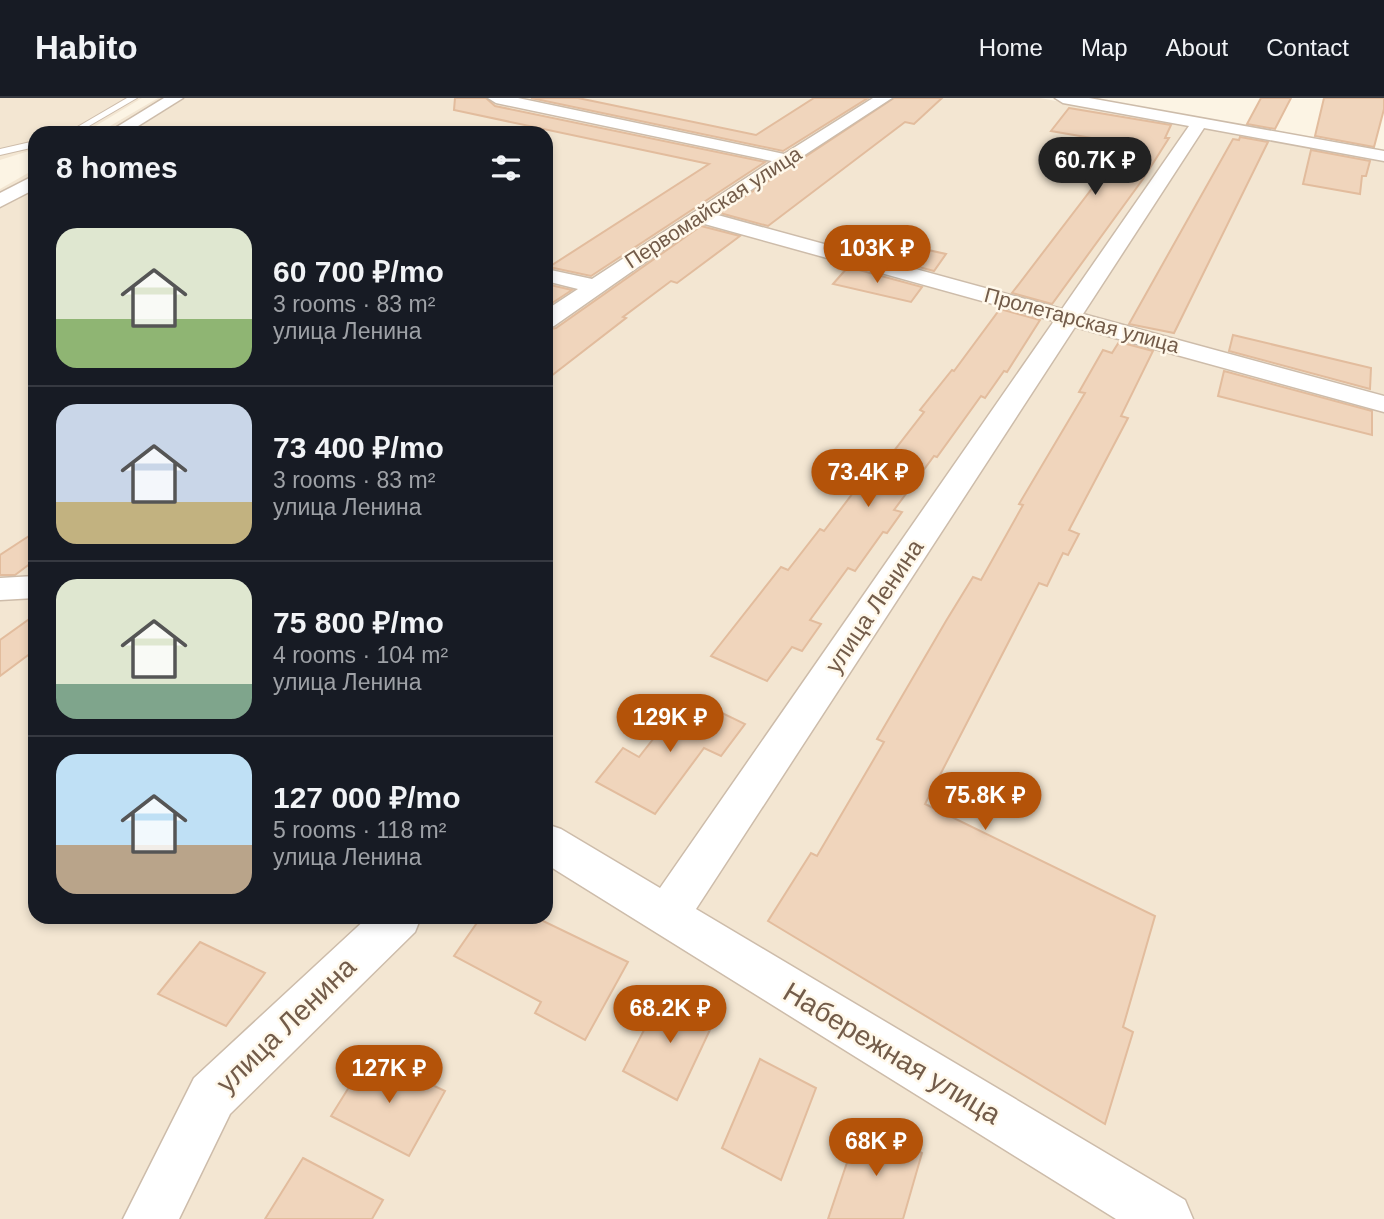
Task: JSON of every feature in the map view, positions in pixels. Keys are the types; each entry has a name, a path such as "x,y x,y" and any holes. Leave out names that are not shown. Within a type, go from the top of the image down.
{"street":[{"path":"127,126 175,98"},
{"path":"496,98 785,159"},
{"name":"Первомайская улица","path":"553,316 698,216 884,98"},
{"path":"1063,98 1384,156"},
{"name":"улица Ленина","path":"666,916 1200,122"},
{"path":"0,201 28,185"},
{"name":"Пролетарская улица","path":"698,216 1384,404"},
{"path":"553,277 593,286"},
{"path":"0,589 28,587"},
{"name":"Набережная улица","path":"553,846 1166,1219"},
{"name":"улица Ленина","path":"150,1219 212,1096 392,924"}],"lane":[{"path":"84,126 134,98"},
{"path":"0,152 28,146"}],"shaded area":[{"path":"0,98 142,98 96,126 28,126 28,151 0,160"},
{"path":"158,98 1040,98 1384,162 1384,1219 0,1219 0,189 28,173 28,924 553,924 553,126 110,126"}],"building":[{"path":"455,98 486,98 495,106 765,162 591,276 553,268 553,264 709,164 553,131 553,126 530,126 454,110"},
{"path":"531,98 578,98 756,135 814,98 868,98 783,151"},
{"path":"894,98 942,98 914,124 905,122 768,226 720,213"},
{"path":"1261,98 1291,98 1275,129 1247,124"},
{"path":"1324,98 1384,98 1384,109 1374,147 1315,136"},
{"path":"1069,108 1171,125 1165,138 1169,138 1143,179 1052,304 1012,293 1126,144 1051,131"},
{"path":"1240,137 1268,142 1174,333 1129,324 1233,139 1239,140"},
{"path":"1311,150 1370,161 1366,176 1362,176 1360,194 1303,184"},
{"path":"701,226 740,236 677,283 671,281 553,375 553,329"},
{"path":"874,238 946,254 934,271 862,252"},
{"path":"848,267 922,287 911,302 833,284"},
{"path":"553,286 572,290 553,302"},
{"path":"1000,309 1040,320 1007,372 1004,371 985,398 981,396 894,510 902,512 887,533 883,532 855,571 848,568 810,620 821,624 802,651 792,647 767,681 711,656 781,567 788,570 820,529 824,531 879,459 886,461 924,412 920,410 952,370 954,371"},
{"path":"1233,335 1371,368 1370,389 1229,351"},
{"path":"1119,342 1153,351 1121,416 1128,418 1069,530 1079,534 1068,555 1063,553 1047,586 1039,583 925,804 1155,916 1123,1027 1133,1032 1105,1124 768,921 811,853 817,856 884,742 877,739 973,577 981,580 1023,505 1019,504 1085,393 1079,392 1103,350 1112,353"},
{"path":"1224,371 1372,411 1372,435 1218,396"},
{"path":"28,537 28,565 15,575 0,575 0,555"},
{"path":"28,620 28,655 0,676 0,640"},
{"path":"687,696 745,724 721,756 704,748 655,814 596,782 623,748 639,757"},
{"path":"476,924 549,924 628,962 585,1040 535,1013 541,1002 454,956"},
{"path":"200,942 265,973 226,1026 158,994"},
{"path":"664,991 716,1017 677,1100 623,1071"},
{"path":"369,1055 445,1091 409,1156 331,1116"},
{"path":"760,1059 816,1088 781,1180 722,1148"},
{"path":"861,1121 922,1153 903,1219 828,1219"},
{"path":"303,1158 383,1200 372,1219 265,1219"}]}
